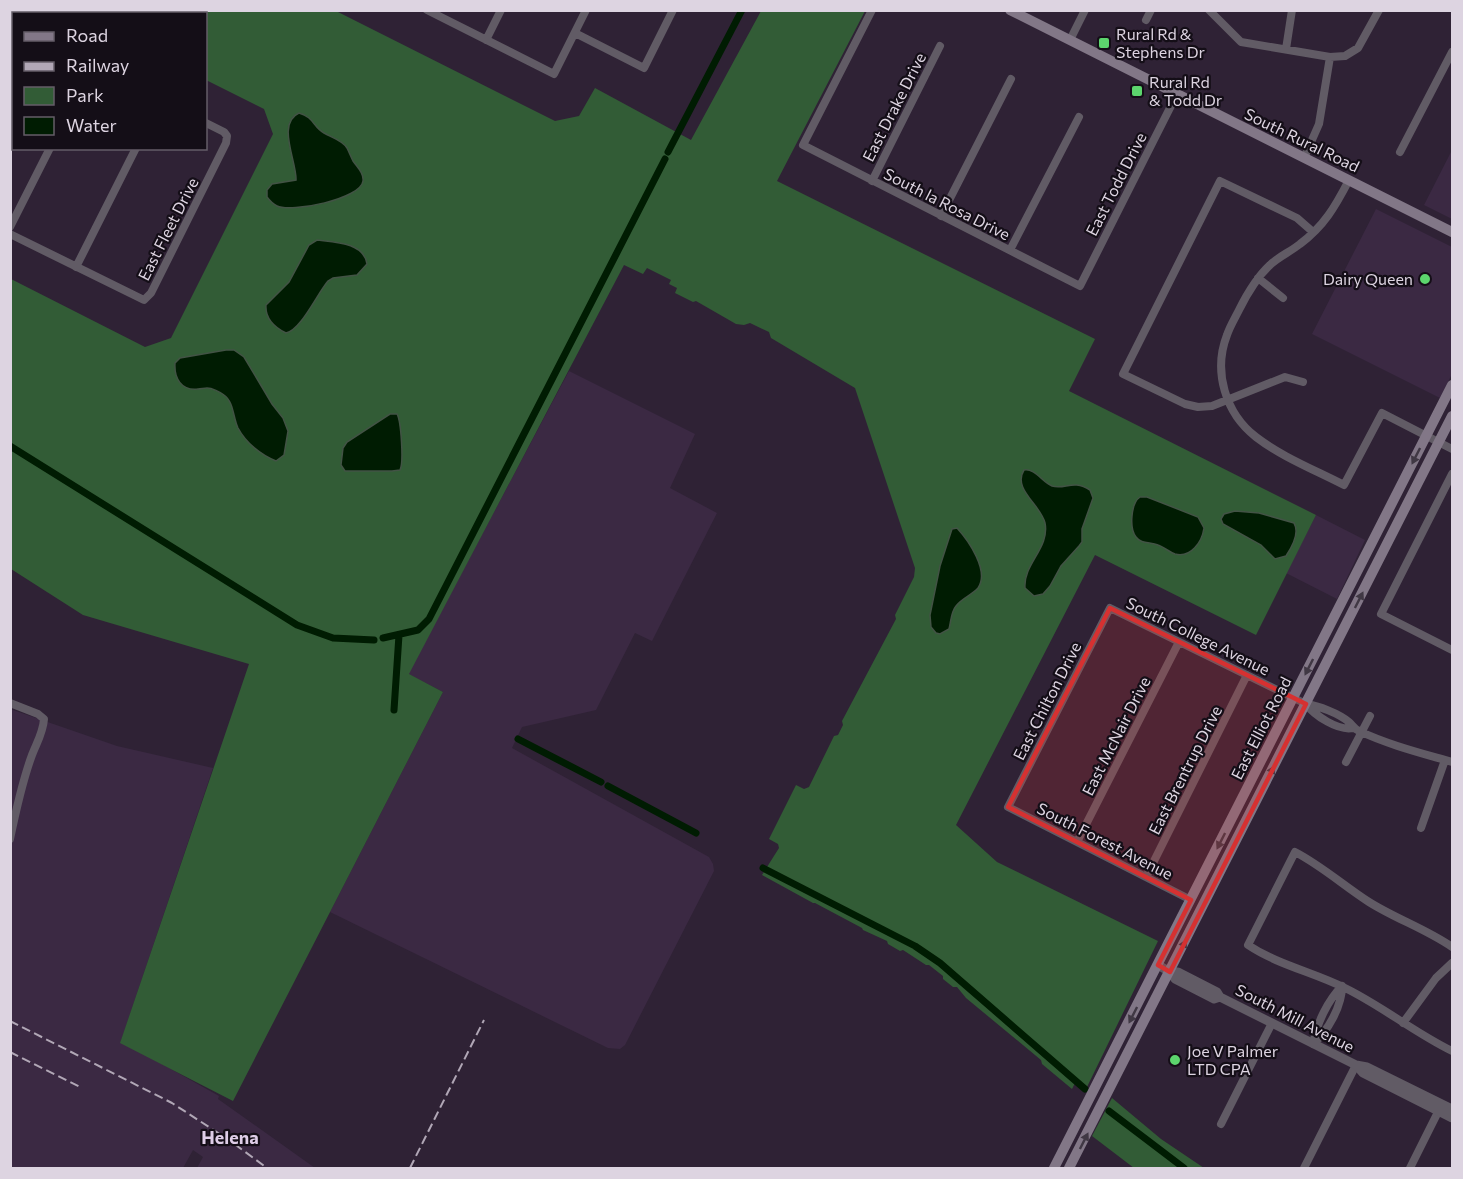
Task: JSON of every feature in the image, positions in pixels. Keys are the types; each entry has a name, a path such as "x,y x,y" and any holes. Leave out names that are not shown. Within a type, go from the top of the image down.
{"main road":[{"name":"South Rural Road","path":"1010,10 1452,232"},
{"name":"East Elliot Road","path":"1054,1168 1452,385"},
{"name":"East Elliot Road","path":"1069,1168 1452,416"},
{"path":"1328,631 1340,637"}],"street":[{"path":"427,10 554,74 586,10"},
{"path":"486,40 501,10"},
{"path":"575,33 644,68 672,10"},
{"name":"South la Rosa Drive","path":"872,10 802,146 1080,286"},
{"path":"1070,40 1085,10"},
{"path":"1146,20 1151,10"},
{"path":"1209,10 1241,42 1330,57 1345,56 1358,48 1378,10"},
{"path":"1286,49 1292,10"},
{"name":"East Drake Drive","path":"872,181 940,46"},
{"path":"1400,152 1450,62 1452,52"},
{"path":"1304,158 1319,124 1330,57"},
{"path":"941,216 1011,79"},
{"name":"East Todd Drive","path":"1080,286 1177,94"},
{"path":"1010,250 1079,117"},
{"name":"East Fleet Drive","path":"76,267 144,300 151,293 226,143 227,136 224,132 207,124"},
{"path":"10,227 49,150"},
{"path":"10,234 76,267 135,150"},
{"path":"1349,180 1329,217 1257,278 1227,334 1222,352 1221,375 1228,400 1239,420 1254,436 1268,446 1344,485 1382,413 1452,449"},
{"path":"1303,382 1285,377 1212,406 1198,407 1185,404 1123,374 1220,181 1297,218 1313,232"},
{"path":"1257,278 1283,298"},
{"path":"1452,474 1381,614 1452,650"},
{"name":"South College Avenue","path":"1110,608 1306,704 1313,713 1335,720 1346,730 1353,728 1404,748 1449,761"},
{"name":"East Chilton Drive","path":"1008,807 1110,608"},
{"name":"East McNair Drive","path":"1077,842 1179,642"},
{"name":"East Brentrup Drive","path":"1146,877 1247,675"},
{"path":"10,703 38,714 44,719 43,729 18,800 10,839"},
{"path":"1346,762 1370,716"},
{"path":"1421,828 1449,761"},
{"name":"South Forest Avenue","path":"1008,807 1191,900"},
{"path":"1452,947 1369,902 1313,861 1295,852 1248,945 1268,958 1342,986 1452,1051"},
{"path":"1403,1023 1436,978 1452,963"},
{"name":"South Mill Avenue","path":"1158,965 1170,972 1175,979 1214,999 1220,998 1356,1065 1363,1073 1440,1108 1452,1118"},
{"path":"1313,1044 1315,1032 1330,1012 1335,993 1342,986"},
{"path":"1221,1124 1272,1023"},
{"path":"1304,1168 1356,1065"},
{"path":"1410,1168 1440,1108"},
{"name":"South Mill Avenue","path":"1440,1108 1452,1109"}],"highlighted area":[{"path":"1110,608 1306,704 1170,972 1158,965 1191,900 1008,807"}],"shaded area":[{"path":"1452,150 1452,219 1424,205"},
{"path":"1376,209 1452,247 1452,374 1440,398 1312,334"},
{"path":"569,371 695,434 670,488 717,513 652,641 635,633 596,710 522,727 512,748 709,857 713,864 714,871 625,1045 620,1049 608,1048 330,912 443,692 408,674"},
{"path":"1316,515 1365,540 1337,599 1286,573"},
{"path":"10,709 117,746 213,768 121,1041 219,1096 218,1099 315,1168 197,1168 203,1157 193,1150 183,1168 11,1168"}],"green space":[{"path":"94,10 336,11 555,121 579,116 595,88 691,140 761,11 865,11 777,181 1095,339 1069,391 1316,515 1256,635 1095,555 956,825 997,862 1158,941 1087,1087 1077,1079 1072,1089 929,965 762,875 779,848 778,844 769,839 796,785 804,789 809,787 834,736 838,735 843,725 842,721 896,619 895,615 914,577 915,568 855,388 771,338 769,332 750,323 736,324 696,301 693,302 675,293 677,288 669,284 671,280 647,268 643,274 624,265 409,674 443,692 233,1101 120,1043 249,664 83,615 11,569 11,279 145,347 171,338 273,134 264,109 207,80 207,12 93,12"},
{"path":"1112,1098 1161,1139 1204,1168 1134,1168 1092,1136"}],"water":[{"path":"299,113 308,117 320,131 345,145 362,175 363,181 359,188 339,199 296,208 277,206 267,197 267,190 272,184 296,180 288,134 292,118"},
{"path":"317,240 354,247 365,257 367,264 357,275 333,278 328,281 303,319 286,333 271,322 266,305 289,282 309,245"},
{"path":"234,350 244,357 283,418 288,431 284,455 276,461 259,452 245,439 238,428 232,406 224,395 209,388 187,388 177,378 175,363 180,358"},
{"path":"390,414 397,414 400,425 402,451 400,470 345,471 341,465 343,448 347,442"},
{"path":"1024,470 1032,471 1052,486 1079,485 1084,487 1090,490 1093,498 1082,529 1082,542 1061,566 1043,594 1034,596 1025,588 1025,579 1044,540 1045,523 1024,490 1021,477"},
{"path":"1140,497 1147,497 1198,517 1204,528 1195,548 1181,555 1138,539 1132,528 1132,516"},
{"path":"1235,511 1259,513 1294,523 1296,535 1286,556 1275,559 1261,545 1223,524 1221,519 1224,514"},
{"path":"957,528 976,556 980,565 981,581 976,590 956,606 949,629 940,634 931,627 930,615 940,566 952,529"}],"waterway":[{"path":"668,152 742,10"},
{"path":"383,638 418,630 429,619 665,159"},
{"path":"10,446 297,625 333,638 374,640"},
{"path":"394,710 399,635"},
{"path":"518,739 601,782"},
{"path":"608,786 696,833"},
{"path":"763,868 915,946 940,963 1085,1089"},
{"path":"1109,1111 1184,1168"}],"railway":[{"path":"410,1168 484,1020"},
{"path":"10,1021 172,1103 267,1168"},
{"path":"10,1052 82,1088"}],"place":[{"name":"Rural Rd & Stephens Dr","path":"1104,43"},
{"name":"Rural Rd & Todd Dr","path":"1137,91"},
{"name":"Dairy Queen","path":"1425,279"},
{"name":"Joe V Palmer LTD CPA","path":"1175,1060"}],"district":[{"name":"Helena","path":"230,1138"}]}
